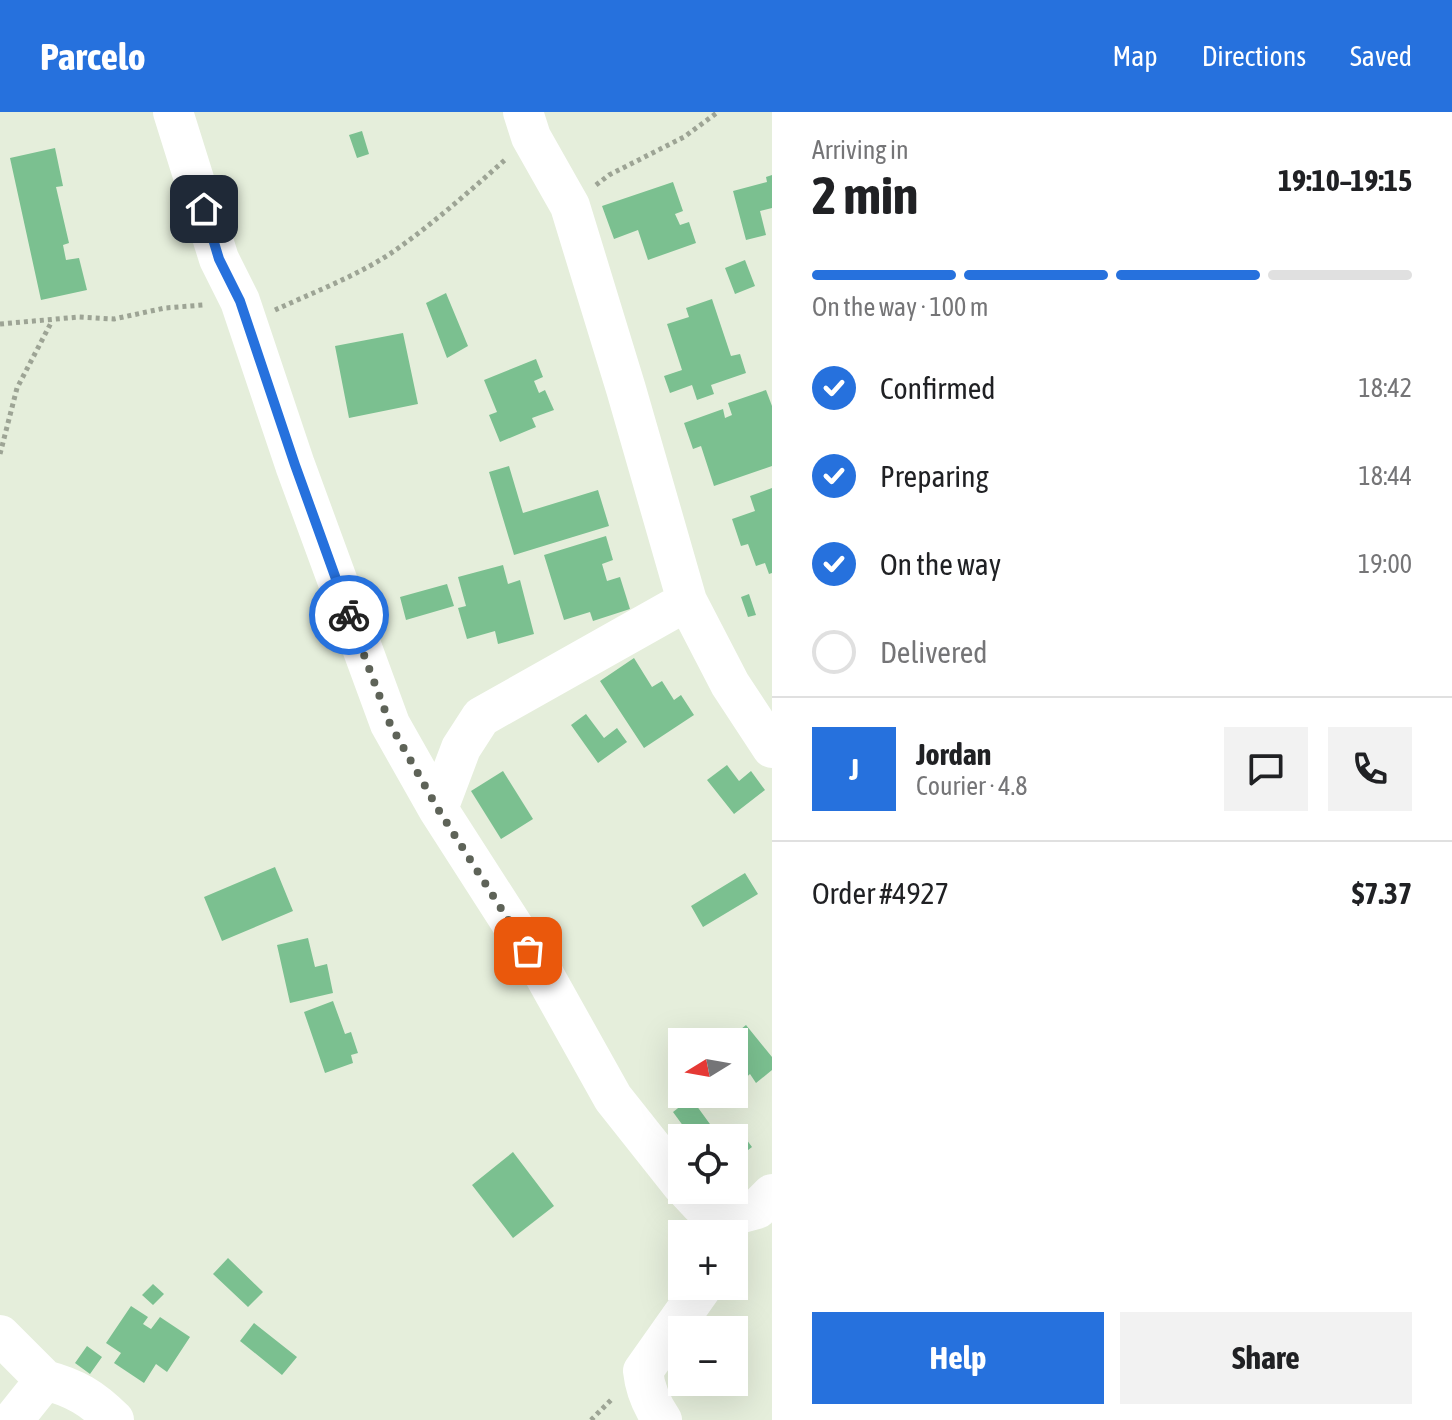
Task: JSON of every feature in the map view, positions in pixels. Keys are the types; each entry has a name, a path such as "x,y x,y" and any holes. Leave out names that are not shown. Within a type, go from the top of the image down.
{"street":[{"path":"173,112 219,259 244,312 300,478 390,724 438,809 542,971 613,1098 668,1167"},
{"path":"527,125 570,206 687,601 730,684 772,748"},
{"path":"438,809 461,748 481,717 687,601"},
{"path":"700,1204 721,1215 731,1216 764,1202"},
{"path":"748,1223 764,1202"},
{"path":"662,1420 645,1388 643,1371 693,1300"},
{"path":"0,1335 45,1380 87,1395 114,1420"},
{"path":"13,1420 45,1380"}],"path":[{"path":"570,206 609,175 684,137 718,112"},
{"path":"0,324 79,317 114,319 165,308 244,312 346,277 395,251 454,204 527,125"},
{"path":"0,454 17,388 52,320"}],"building":[{"path":"362,131 369,154 357,158 349,135"},
{"path":"55,148 63,186 56,187 69,243 63,245 66,260 79,258 87,290 41,300 10,158"},
{"path":"772,175 772,208 760,211 766,235 746,240 733,191 767,182 766,177"},
{"path":"673,182 683,211 675,214 680,225 689,222 696,243 648,260 638,230 614,239 602,206"},
{"path":"745,260 755,286 735,294 725,268"},
{"path":"446,293 468,346 447,358 426,303"},
{"path":"712,299 731,356 740,354 746,373 711,385 714,394 697,400 692,385 670,393 664,376 682,370 667,324 689,317 686,308"},
{"path":"403,333 418,404 349,418 335,346"},
{"path":"536,359 543,377 534,381 539,393 545,390 554,410 532,418 536,427 500,442 489,415 497,412 484,380"},
{"path":"766,390 772,406 772,466 714,486 701,446 693,449 684,423 723,409 725,418 732,415 728,403"},
{"path":"509,466 523,513 598,490 609,526 514,555 489,472"},
{"path":"772,488 772,573 769,574 765,563 756,566 748,544 741,546 732,519 755,511 750,496"},
{"path":"606,536 613,560 602,564 607,581 620,577 630,609 593,621 590,612 564,620 544,555"},
{"path":"503,565 508,584 520,580 534,634 498,644 495,631 467,639 458,608 466,606 458,577"},
{"path":"447,584 454,606 406,620 400,597"},
{"path":"749,594 756,615 748,617 741,597"},
{"path":"634,658 652,687 662,681 674,700 681,695 694,715 644,748 600,681"},
{"path":"586,714 604,738 617,728 627,742 598,763 571,725"},
{"path":"727,765 739,781 751,771 765,790 734,814 707,780"},
{"path":"503,771 533,819 501,839 471,791"},
{"path":"275,867 293,911 222,941 204,897"},
{"path":"745,873 758,894 703,927 691,906"},
{"path":"308,938 315,967 327,964 333,993 290,1003 277,945"},
{"path":"333,1001 345,1034 351,1032 358,1053 351,1055 353,1063 325,1073 304,1012"},
{"path":"746,1025 772,1057 772,1070 756,1083 750,1074 748,1076 748,1028 742,1028"},
{"path":"678,1108 698,1108 710,1124 682,1124 673,1112"},
{"path":"513,1152 554,1206 513,1238 472,1185"},
{"path":"228,1258 263,1292 248,1307 213,1274"},
{"path":"153,1284 164,1294 153,1305 142,1295"},
{"path":"131,1306 148,1317 143,1324 151,1329 160,1317 190,1337 167,1372 156,1364 144,1383 114,1363 121,1353 106,1343"},
{"path":"254,1323 297,1357 282,1375 240,1341"},
{"path":"87,1346 102,1357 90,1374 75,1363"}],"way so far":[{"path":"349,615 390,724 438,809 528,951"}],"route":[{"path":"204,209 219,259 240,301 349,615"}]}
